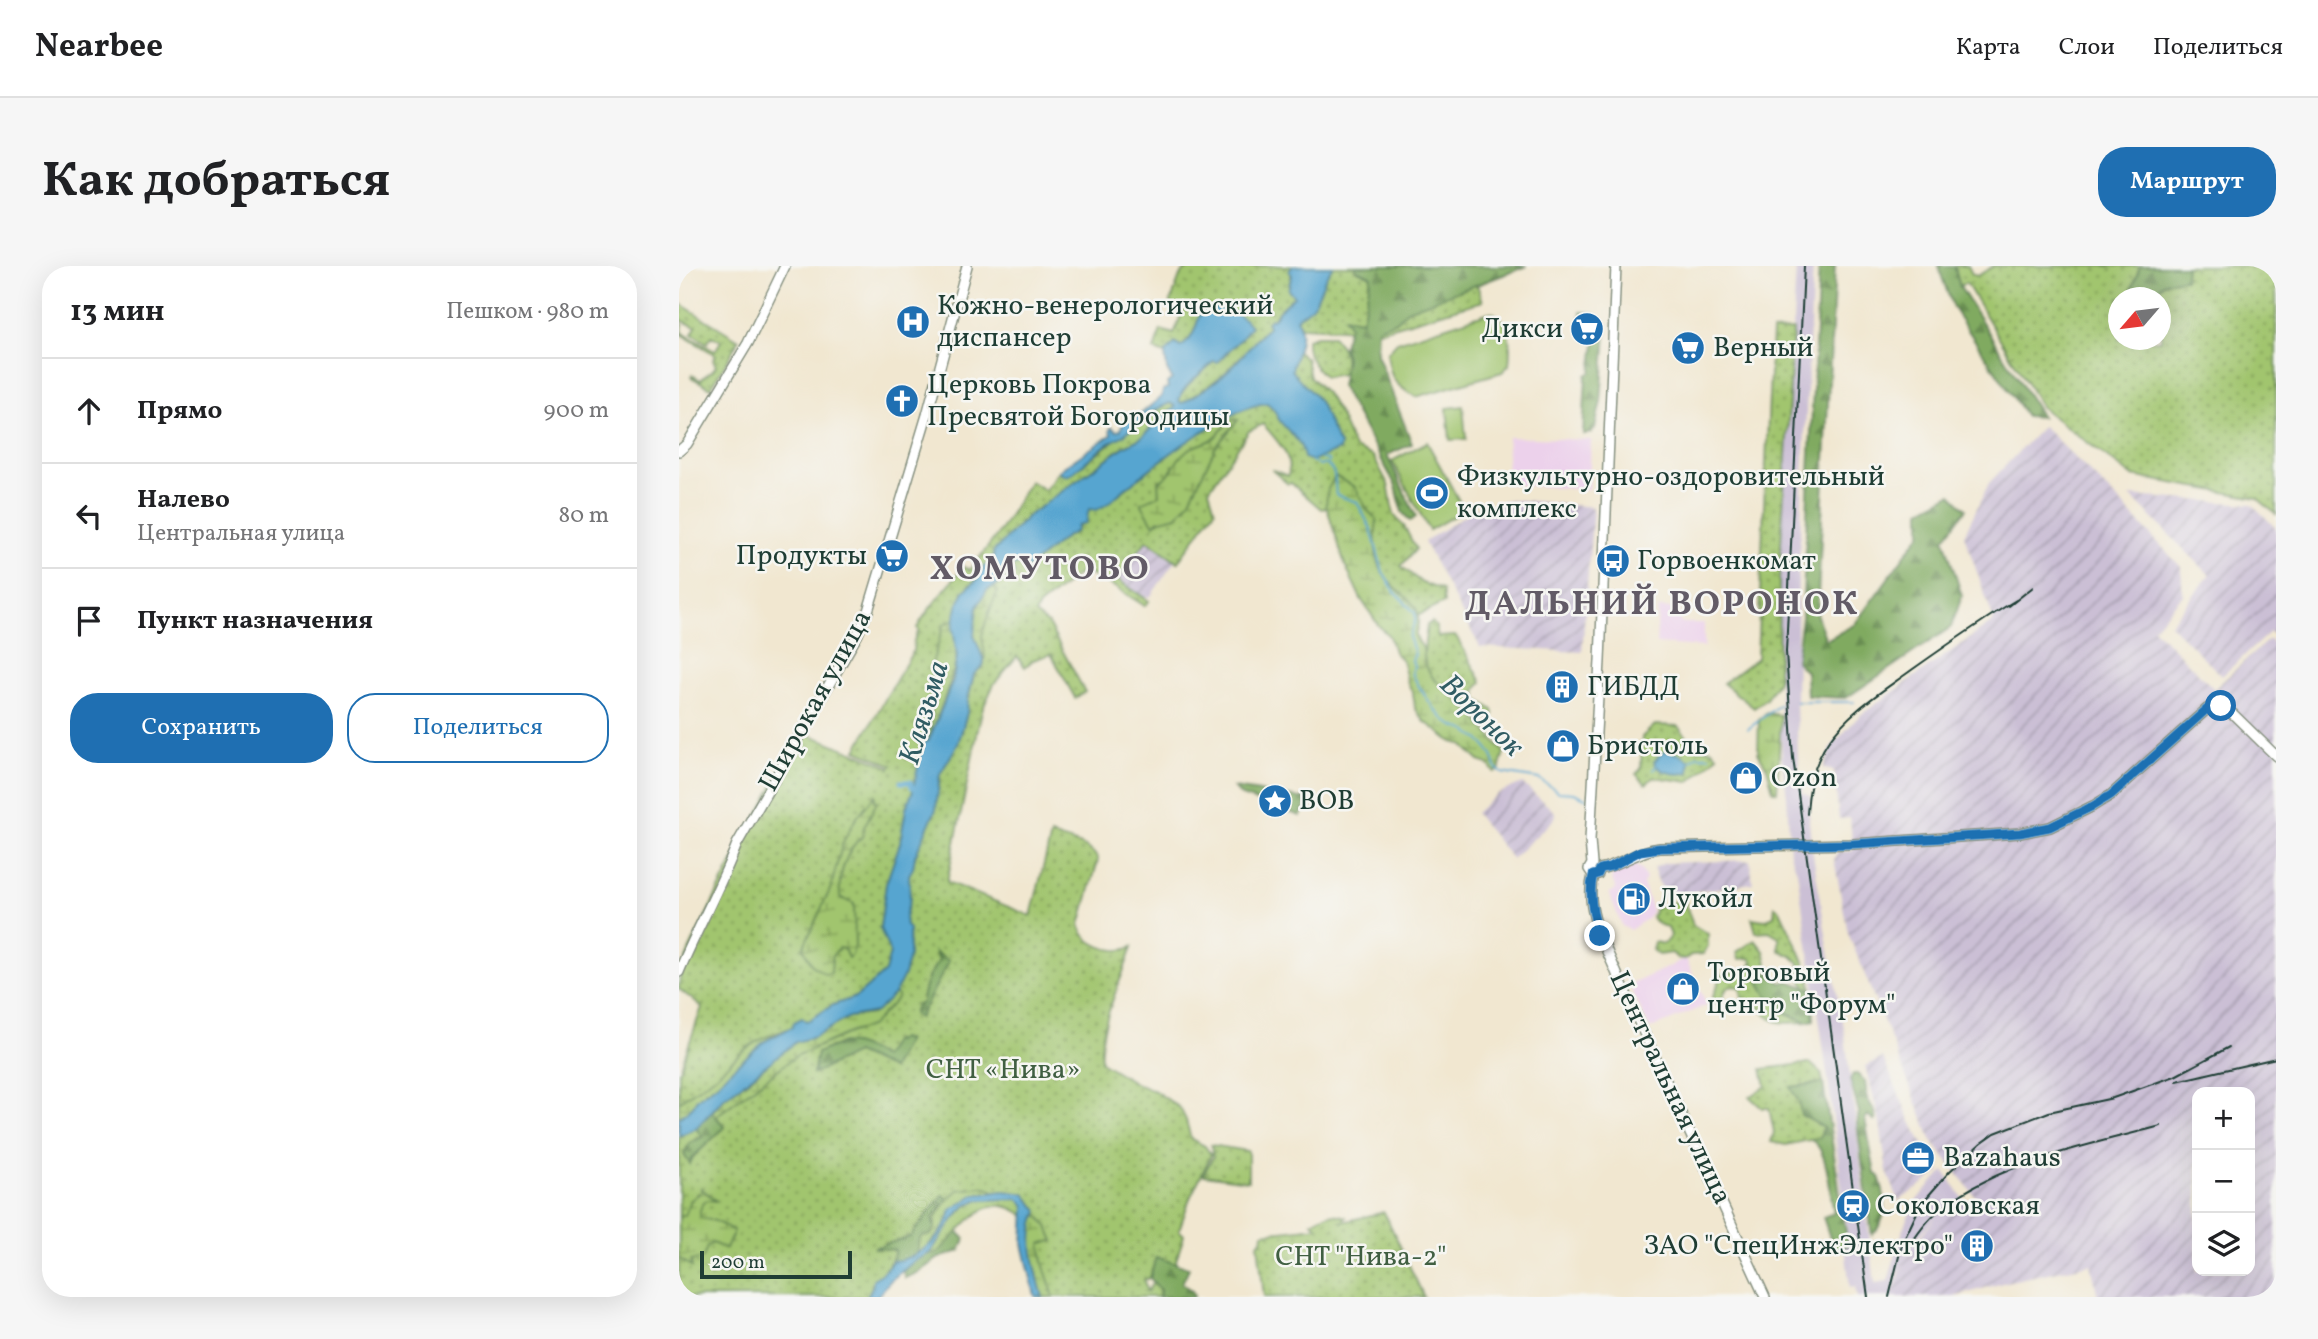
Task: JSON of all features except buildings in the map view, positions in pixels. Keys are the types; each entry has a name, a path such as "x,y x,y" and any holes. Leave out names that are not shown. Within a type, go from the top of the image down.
{"street":[{"path":"679,451 687,444 748,343 785,266"},
{"name":"Широкая улица","path":"679,972 735,849 857,636 868,611 927,415 967,266"},
{"name":"Центральная улица","path":"1616,266 1590,840 1595,869 1591,888 1592,909 1600,936 1765,1297"},
{"path":"1595,869 1612,866 1640,851 1660,848 1853,844 2020,833 2050,827 2111,795 2207,709 2216,705 2233,714 2276,756"}],"shaded area":[{"name":"Соколовская","path":"1796,266 1813,266 1798,581 1798,757 1803,793 1811,796 1809,822 1812,848 1844,1028 1875,1283 1888,1281 1905,1223 1916,1201 1944,1171 1962,1197 1937,1215 1916,1239 1899,1272 1892,1297 1857,1297 1855,1287 1850,1288 1845,1247 1849,1246 1828,1079 1797,871 1790,855 1782,759 1778,645"},
{"path":"2043,426 2181,567 2183,595 2153,628 2214,689 2269,639 2276,646 2276,1297 2098,1297 2091,1264 2006,1282 1954,1297 1892,1297 1906,1255 1937,1215 1962,1197 1969,1207 1982,1205 1932,1141 1848,933 1834,859 1838,852 1853,851 1850,818 1839,819 1834,771 1823,768 1832,746 1859,716 1994,621 1964,535 1989,483"},
{"path":"1508,437 1591,440 1589,490 1506,484"},
{"path":"2130,496 2252,504 2276,528 2276,638 2270,632 2222,676 2170,624 2210,575"},
{"path":"1521,500 1593,507 1582,652 1480,647 1424,542 1477,507 1496,509 1502,501"},
{"path":"1147,540 1175,561 1150,597 1140,596 1117,580"},
{"path":"1658,608 1679,609 1680,623 1704,623 1704,647 1656,644"},
{"path":"1522,783 1555,812 1555,816 1512,859 1475,813 1497,794"},
{"path":"1750,860 1753,883 1664,896 1653,868 1665,863"},
{"path":"1634,864 1646,879 1643,883 1652,911 1648,918 1630,930 1622,926 1609,893 1616,890 1611,876"},
{"path":"1686,959 1707,1005 1650,1029 1629,985"},
{"path":"1883,1058 1926,1149 1923,1155 1934,1161 1941,1171 1899,1201 1887,1172 1879,1117 1865,1066"}],"green space":[{"path":"1189,266 1293,266 1289,285 1294,296 1278,311 1248,352 1223,375 1183,403 1179,402 1188,385 1214,360 1220,360 1251,326 1229,311 1202,308 1194,330 1185,344 1180,347 1175,343 1165,354 1154,350 1161,330 1174,334 1183,309 1170,304 1180,276"},
{"path":"1333,266 1527,266 1477,285 1483,301 1379,331 1301,327 1296,318 1311,307"},
{"path":"1356,266 1527,266 1407,310 1397,321 1378,328 1377,354 1412,444 1387,455 1416,517 1410,521 1402,512 1396,486 1341,386 1346,358 1343,346 1349,325 1344,317 1362,320 1371,276 1355,269"},
{"path":"1819,266 1835,266 1817,616 1826,640 1854,625 1921,533 1921,510 1951,494 1966,509 1944,539 1962,596 1951,627 1846,698 1807,696 1806,672 1796,661 1802,618"},
{"path":"1938,266 1954,266 1960,287 2042,417 2026,416 1953,308"},
{"path":"1954,266 1968,266 1972,274 1977,276 1994,266 2276,266 2276,514 2257,498 2132,476 2042,408 1966,283 1960,286"},
{"path":"2140,266 2186,266 2185,279 2165,282 2160,287 2133,287"},
{"path":"679,303 739,340 711,388 691,377 692,375 701,380 712,371 716,366 713,359 716,355 679,333 679,322 683,325 681,332 715,351 721,341 712,336 707,343 692,334 696,327 679,319"},
{"path":"1490,312 1503,320 1509,334 1509,365 1502,372 1416,397 1394,380 1387,353 1397,342"},
{"path":"1581,312 1593,313 1602,319 1606,333 1601,401 1595,428 1591,433 1583,434 1586,375 1591,372 1596,338 1592,319 1581,318"},
{"path":"1793,330 1779,580 1778,681 1766,699 1754,708 1723,683 1757,658 1772,331"},
{"path":"1332,336 1340,345 1344,357 1343,374 1325,377 1314,364 1309,355 1307,339"},
{"name":"СНТ «Нива»","path":"1296,350 1306,358 1310,377 1326,393 1354,448 1373,456 1388,484 1394,515 1404,526 1416,549 1401,566 1422,583 1442,590 1444,603 1417,616 1382,576 1336,506 1321,509 1272,470 1288,476 1288,461 1282,448 1263,424 1249,431 1209,490 1215,510 1178,562 1147,540 1117,579 1149,601 1145,606 1083,571 1039,606 1035,614 1048,624 1085,692 1075,698 1051,654 1033,660 1025,667 1017,656 994,684 982,710 947,882 1031,916 1051,835 1090,850 1098,860 1080,925 1087,938 1101,947 1117,950 1132,947 1111,1004 1103,1034 1101,1062 1137,1084 1155,1091 1180,1108 1191,1139 1205,1146 1211,1155 1190,1198 1179,1230 1184,1235 1175,1264 1156,1257 1150,1278 1144,1280 1147,1292 1153,1282 1160,1290 1159,1297 1043,1297 1035,1207 1025,1194 1005,1191 984,1193 918,1252 929,1224 948,1200 934,1204 910,1237 874,1248 893,1249 895,1252 867,1297 679,1297 679,1136 696,1128 702,1137 693,1157 725,1127 712,1112 904,975 909,956 905,917 910,899 909,875 939,788 940,774 958,744 974,674 983,666 984,661 977,643 993,586 997,585 1006,573 1013,572 1009,566 1040,558 1076,532 1089,509 1112,499 1186,442 1237,412 1267,403 1276,410 1279,420 1303,446 1340,445 1318,400 1291,370","holes":["840,1043 863,1047 876,1054 892,1069 856,1053 816,1064 817,1054"]},
{"path":"1170,403 1175,406 1174,409 1168,411 1141,438 1124,446 1028,516 993,552 993,560 964,591 943,697 930,735 923,744 900,843 886,884 880,927 890,953 885,972 856,997 833,1005 810,1020 779,1032 679,1118 679,1073 702,1007 679,989 685,960 730,868 803,732 890,767 889,770 892,765 856,750 913,651 919,630 917,628 933,604 963,567 970,570 1000,531 1030,481 1045,490 1059,471 1061,474 1071,474 1147,414"},
{"path":"1463,406 1466,439 1450,440 1447,408"},
{"path":"1231,420 1238,420 1215,448 1189,502 1177,516 1157,521 1154,525 1141,503 1159,495 1158,482 1168,475 1184,453 1212,439"},
{"name":"Физкультурно-оздоровительный комплекс","path":"1427,442 1464,510 1429,530 1392,461"},
{"path":"1335,476 1355,487 1368,511 1377,519 1375,540 1378,560 1390,582 1415,607 1418,624 1415,636 1423,648 1425,664 1433,678 1473,714 1504,752 1499,771 1494,772 1488,764 1479,761 1461,744 1452,742 1424,721 1415,708 1402,660 1394,652 1389,636 1361,599 1345,565 1326,505 1328,489"},
{"path":"993,586 998,592 982,637 984,661 973,627 979,602"},
{"path":"954,620 956,660 931,734 931,667 944,624"},
{"path":"1432,622 1438,637 1456,636 1482,682 1476,690 1477,699 1493,710 1491,719 1473,714 1463,689 1455,684 1440,687 1428,671 1424,651 1427,625"},
{"path":"1767,713 1781,715 1777,792 1773,791 1767,768 1758,753 1759,719"},
{"path":"1655,725 1678,726 1696,748 1712,749 1718,756 1689,782 1654,777 1646,784 1636,774 1641,769 1642,737"},
{"path":"1234,788 1308,799 1301,816 1241,796"},
{"path":"875,795 877,802 864,827 862,837 847,856 841,874 841,898 854,904 855,946 848,958 844,949 839,948 832,956 831,973 825,974 812,965 803,948 830,890 843,842 856,818"},
{"path":"1684,899 1693,925 1708,934 1708,946 1703,954 1691,955 1685,959 1677,958 1672,953 1658,955 1652,950 1654,942 1664,944 1671,935 1668,928 1656,923 1652,917 1655,908"},
{"path":"1775,906 1780,910 1799,949 1812,990 1802,982 1799,963 1779,950 1779,937 1769,931 1756,932 1752,918 1764,920 1774,916"},
{"path":"1755,940 1764,951 1767,963 1758,979 1781,1001 1783,1012 1807,1022 1775,1021 1761,1008 1742,998 1740,987 1730,986 1725,991 1721,1004 1713,1003 1713,996 1722,975 1749,970 1753,962 1750,958 1739,959 1737,952"},
{"path":"935,952 949,961 919,1018 913,1014 916,1005 922,1003 927,980 939,961"},
{"path":"1763,971 1770,973 1781,983 1789,981 1812,990 1814,1020 1807,1022 1783,1011 1781,1001 1767,996 1758,979"},
{"path":"895,993 898,996 896,1000 870,1027 851,1032 796,1056 716,1116 712,1112 724,1098 785,1049 796,1042 814,1037 849,1017 872,1014"},
{"path":"779,1032 705,1092 687,1113 679,1118 679,1102 752,1045"},
{"path":"901,1038 907,1041 892,1069 856,1053 813,1074 817,1053 828,1048 851,1044 883,1057 893,1042"},
{"path":"1810,1063 1821,1073 1823,1083 1791,1087 1799,1102 1801,1114 1823,1127 1820,1138 1786,1145 1771,1142 1774,1132 1769,1108 1762,1108 1750,1097 1766,1086 1762,1069"},
{"path":"1853,1074 1865,1081 1867,1098 1875,1112 1876,1120 1868,1115 1865,1119 1875,1174 1879,1176 1883,1192 1884,1215 1872,1235 1857,1124 1859,1112 1850,1080"},
{"path":"1823,1083 1848,1246 1844,1246 1842,1250 1833,1247 1823,1217 1834,1213 1829,1183 1821,1151 1810,1140 1820,1138 1823,1127 1801,1115 1799,1102 1790,1087"},
{"path":"712,1112 725,1127 693,1157 690,1164 684,1155 689,1143 702,1137 696,1128"},
{"path":"1211,1145 1248,1151 1248,1181 1203,1175 1213,1157"},
{"path":"984,1187 992,1190 992,1193 984,1193 951,1210 940,1233 918,1252 918,1243 922,1236 931,1235 935,1228 935,1219 948,1199 958,1190"},
{"path":"701,1188 716,1201 707,1200 703,1204 700,1210 701,1218 715,1221 734,1231 726,1249 712,1243 707,1247 703,1258 691,1261 692,1267 679,1258 679,1217 685,1215 691,1200 701,1192"},
{"path":"943,1195 948,1199 932,1219 935,1228 930,1235 922,1236 918,1243 918,1252 902,1261 892,1261 895,1250 873,1248 910,1237"},
{"path":"984,1199 1019,1199 1025,1206 1026,1217 1012,1208 987,1208 966,1223 936,1254 930,1253 958,1214 972,1203"},
{"name":"СНТ \"Нива-2\"","path":"1384,1212 1424,1297 1264,1297 1258,1243 1262,1241 1263,1233 1318,1227 1312,1222 1329,1215 1346,1217 1343,1222"},
{"path":"1037,1214 1048,1227 1054,1241 1041,1243 1043,1263 1054,1297 1043,1297 1035,1266 1031,1231"},
{"path":"958,1232 965,1239 960,1251 939,1258 905,1278 903,1272 910,1265 922,1256 936,1253"},
{"path":"1156,1257 1189,1268 1182,1283 1193,1292 1194,1297 1159,1297 1160,1290 1150,1278"}],"water":[{"path":"1293,266 1333,266 1311,307 1296,318 1300,337 1292,370 1318,400 1340,445 1339,450 1312,461 1304,458 1298,441 1267,403 1249,407 1206,429 1184,444 1107,504 1097,510 1089,509 1086,523 1077,525 1076,531 1026,569 1019,564 1010,566 1014,573 1006,573 997,585 987,590 977,607 974,635 984,661 983,666 974,674 958,744 940,774 936,809 909,875 910,899 905,917 909,929 909,956 895,993 876,1012 849,1017 814,1037 796,1042 724,1098 696,1128 679,1136 679,1118 697,1099 765,1041 792,1027 794,1022 802,1018 809,1020 833,1005 856,997 885,972 890,953 880,928 886,884 900,843 923,743 929,740 953,680 957,657 953,628 957,606 964,591 978,579 980,571 983,571 982,567 991,562 993,552 1028,516 1125,446 1141,438 1174,409 1175,406 1170,403 1147,414 1124,435 1107,444 1071,474 1067,476 1059,471 1111,435 1112,427 1116,431 1121,430 1122,425 1134,415 1136,418 1162,396 1163,390 1168,388 1167,383 1172,379 1167,370 1165,354 1175,343 1180,347 1189,340 1202,309 1229,311 1251,326 1217,363 1214,361 1183,390 1179,402 1183,403 1214,383 1229,369 1268,327 1270,318 1277,315 1294,296 1288,290 1292,275 1289,271"},
{"path":"1666,751 1679,754 1690,761 1689,772 1669,773 1656,766 1654,762"},
{"path":"1005,1191 1025,1194 1038,1211 1032,1242 1043,1297 1035,1296 1023,1244 1025,1206 1019,1199 977,1200 968,1204 930,1253 914,1261 890,1281 877,1297 867,1297 873,1279 884,1272 892,1261 902,1260 921,1251 937,1237 951,1210 974,1195"}],"waterway":[{"name":"Воронок","path":"1321,459 1328,460 1328,463"},
{"name":"Воронок","path":"1312,461 1331,469 1335,476 1336,495 1357,502 1371,529 1383,572 1395,592 1415,613 1409,637 1415,654 1412,673 1435,709 1446,721 1482,742 1492,756 1496,768 1502,773 1539,779 1559,792 1574,793 1588,799"},
{"name":"Воронок","path":"1796,702 1854,702"},
{"name":"Воронок","path":"1748,729 1779,705"},
{"name":"Воронок","path":"1690,761 1697,756 1709,756"},
{"name":"Воронок","path":"1653,770 1656,766"},
{"path":"901,782 911,782 912,787 918,788"}],"railway":[{"path":"1804,266 1786,652 1793,758 1868,1297"},
{"path":"2009,606 2033,587"},
{"path":"1807,814 1815,767 1836,731 1867,702 2016,600"},
{"path":"1889,1297 1902,1244 1921,1204 1950,1171 1981,1143 1995,1133 2049,1112 2113,1098 2175,1076 2229,1047"},
{"path":"2177,1081 2276,1058"},
{"path":"1906,1251 1936,1213 1985,1181 2043,1158 2161,1126"}],"place":[{"name":"Кожно-венерологический диспансер","path":"913,322"},
{"name":"Дикси","path":"1587,329"},
{"name":"Верный","path":"1688,348"},
{"name":"Церковь Покрова Пресвятой Богородицы","path":"902,401"},
{"name":"Физкультурно-оздоровительный комплекс","path":"1432,493"},
{"name":"Продукты","path":"892,556"},
{"name":"Горвоенкомат","path":"1613,561"},
{"name":"ГИБДД","path":"1562,687"},
{"name":"Бристоль","path":"1563,746"},
{"name":"Ozon","path":"1746,778"},
{"name":"ВОВ","path":"1275,801"},
{"name":"Лукойл","path":"1634,899"},
{"name":"Торговый центр \"Форум\"","path":"1683,989"},
{"name":"Bazahaus","path":"1918,1158"},
{"name":"Соколовская","path":"1853,1206"},
{"name":"ЗАО \"СпецИнжЭлектро\"","path":"1977,1246"}],"district":[{"name":"ХОМУТОВО","path":"1040,570"},
{"name":"ДАЛЬНИЙ ВОРОНОК","path":"1662,605"}],"route":[{"path":"1600,936 1592,909 1593,875 1598,874 1600,869 1612,866 1640,851 1724,845 1853,844 2020,833 2050,827 2111,795 2207,709 2221,706"}],"water label":[{"name":"Клязьма","path":"925,713"}]}
